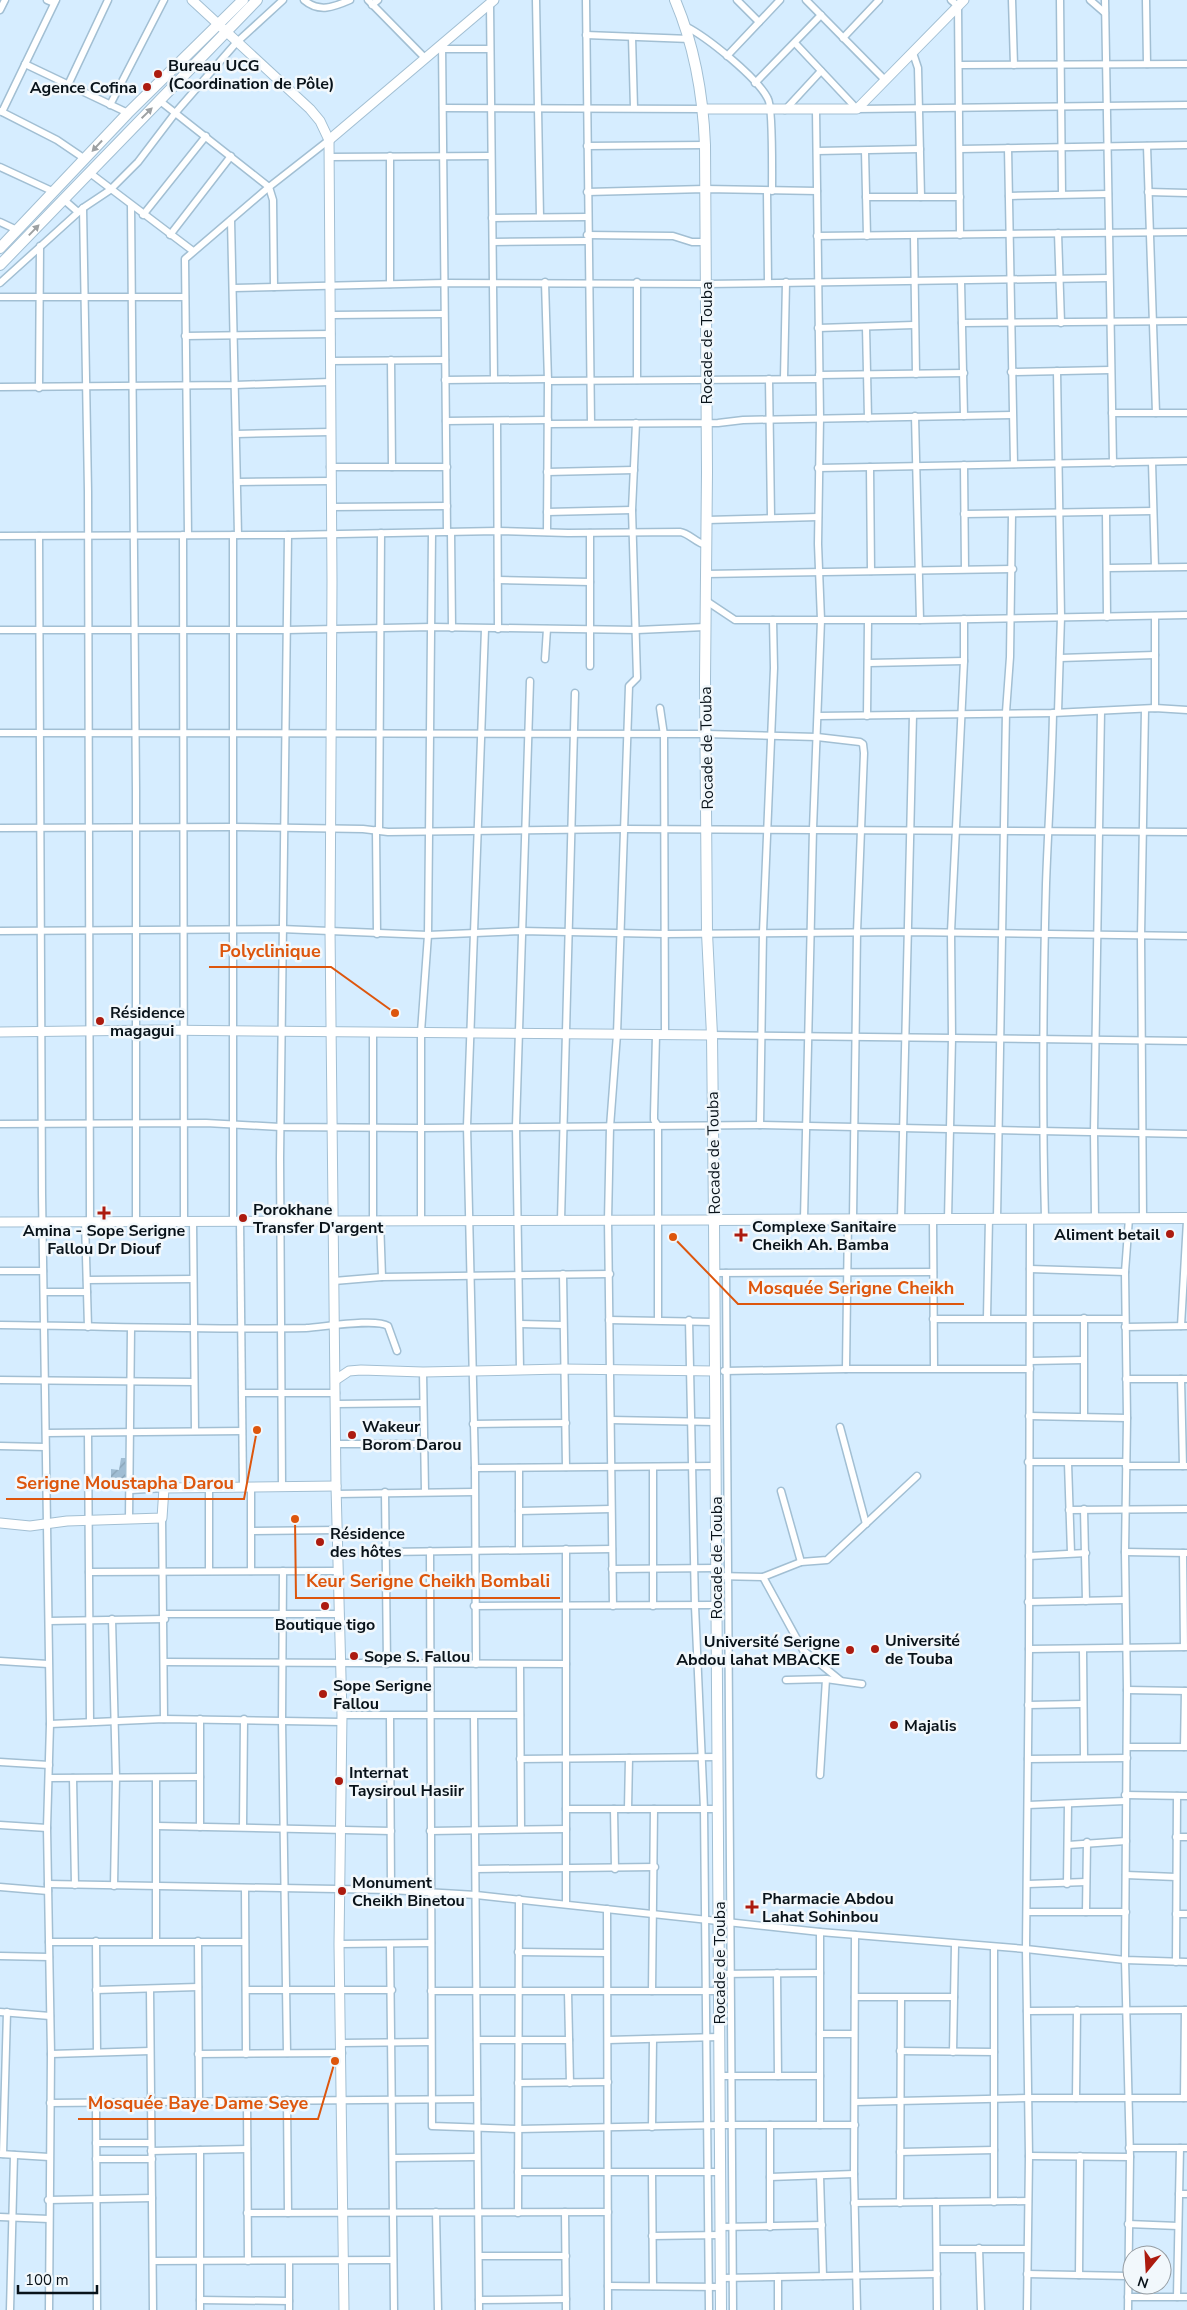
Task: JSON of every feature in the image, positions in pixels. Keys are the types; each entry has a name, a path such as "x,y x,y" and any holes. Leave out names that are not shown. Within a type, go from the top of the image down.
{"main road":[{"path":"0,265 160,101 224,28 243,0"},
{"path":"0,248 128,113 257,0"},
{"name":"Rocade de Touba","path":"675,0 690,39 698,69 704,110 705,145 707,520 705,626 708,933 712,1035 714,1220 721,2310"},
{"path":"714,1220 948,1218 1143,1218 1187,1220"}],"street":[{"path":"0,10 5,0"},
{"path":"68,85 108,0"},
{"path":"110,105 164,0"},
{"path":"192,0 310,110 320,121 330,140 332,286 330,382 330,481 332,507 332,829 330,930 333,1033 333,1221 337,1378 336,1490 342,1718 339,1944 342,2043 344,2310"},
{"path":"0,283 81,210 110,190 138,162 176,112 236,43 283,0"},
{"path":"304,0 323,9 333,8 350,0"},
{"path":"370,2 378,0"},
{"path":"536,0 540,217"},
{"path":"586,0 587,238 591,423"},
{"path":"737,0 759,22"},
{"path":"727,56 780,0"},
{"path":"806,0 885,80"},
{"path":"1012,0 1014,65"},
{"path":"1060,0 1062,194"},
{"path":"1090,0 1105,13"},
{"path":"1105,0 1113,463"},
{"path":"1146,0 1147,64"},
{"path":"52,1 25,64 1,112 57,140 85,158"},
{"path":"843,38 876,1"},
{"path":"370,2 425,58"},
{"path":"195,1431 193,1279 183,1123 182,733 188,385 184,297 185,262 193,251 269,187 330,140 492,2"},
{"path":"492,2 489,48 494,379"},
{"path":"858,109 913,53 958,2"},
{"path":"958,2 960,235"},
{"path":"755,83 821,15"},
{"path":"685,26 707,38 755,83 769,100 770,192 768,282"},
{"path":"586,35 690,39"},
{"path":"632,36 634,108"},
{"path":"795,43 858,109"},
{"path":"442,46 489,48"},
{"path":"442,46 447,506 452,628"},
{"path":"913,53 918,68 920,197"},
{"path":"25,64 128,113"},
{"path":"959,65 1187,64"},
{"path":"784,111 821,71"},
{"path":"160,101 269,187 273,200 274,287"},
{"path":"443,108 634,108 784,111 1187,105"},
{"path":"804,1219 804,1126 809,1036 810,932 821,620 818,517 820,418 816,110"},
{"path":"143,215 206,136"},
{"path":"587,146 705,145"},
{"path":"960,149 1187,145"},
{"path":"1147,146 1156,413"},
{"path":"1008,148 1014,464"},
{"path":"817,151 920,149"},
{"path":"865,151 867,236"},
{"path":"170,235 231,156"},
{"path":"390,156 390,284"},
{"path":"329,157 491,156"},
{"path":"0,167 52,191"},
{"path":"90,173 193,251"},
{"path":"587,192 705,189 770,192 816,191"},
{"path":"1148,192 1187,192"},
{"path":"1009,196 1108,194"},
{"path":"866,197 960,197"},
{"path":"63,199 81,210"},
{"path":"131,205 135,535 133,630 136,1221"},
{"path":"81,210 85,297 88,536 88,1327"},
{"path":"492,218 587,217"},
{"path":"231,220 237,482 232,630 234,929 232,1031 236,1221 243,1393 242,1431 252,1531 251,1571"},
{"path":"0,222 17,230"},
{"path":"818,236 1187,232"},
{"path":"1058,233 1061,323"},
{"path":"493,242 672,236 692,242 706,242"},
{"path":"914,236 916,374"},
{"path":"39,388 40,246"},
{"path":"234,288 493,282 706,284 768,282 961,282 1109,278"},
{"path":"545,282 548,380 547,532"},
{"path":"637,282 637,380"},
{"path":"784,378 786,282"},
{"path":"961,282 964,416"},
{"path":"0,297 184,297"},
{"path":"332,315 444,314"},
{"path":"962,323 1187,321"},
{"path":"818,328 914,326"},
{"path":"866,327 868,418"},
{"path":"185,336 332,334"},
{"path":"391,360 392,466"},
{"path":"331,361 445,360"},
{"path":"1011,372 1110,370"},
{"path":"1045,1218 1043,1132 1045,933 1048,830 1061,618 1057,371"},
{"path":"445,380 706,381 868,374 964,373"},
{"path":"769,379 771,517"},
{"path":"0,387 39,388 330,382"},
{"path":"1112,413 1187,413"},
{"path":"446,421 706,423 820,418 1012,415"},
{"path":"915,416 920,620"},
{"path":"497,421 498,629"},
{"path":"613,1606 608,1220 610,1127 617,1034 625,829 626,735 629,686 637,678 632,510 636,423"},
{"path":"236,434 330,432"},
{"path":"818,468 1187,461"},
{"path":"1152,462 1155,567"},
{"path":"964,465 964,569"},
{"path":"330,467 447,467"},
{"path":"870,467 871,571"},
{"path":"547,472 634,470"},
{"path":"237,482 330,481"},
{"path":"332,507 447,506"},
{"path":"547,512 632,510"},
{"path":"964,514 1153,511"},
{"path":"1106,513 1107,617"},
{"path":"987,1318 998,1130 1006,712 1013,569 1012,514"},
{"path":"707,520 818,517"},
{"path":"0,536 288,535 497,531 590,533 684,532 696,542 706,546"},
{"path":"377,934 381,533"},
{"path":"421,1221 421,1032 428,935 432,533"},
{"path":"590,533 590,666"},
{"path":"282,1486 280,1221 281,929 288,535"},
{"path":"39,536 42,828 42,1221 50,1724 47,1828 51,2054 48,2200 49,2310"},
{"path":"1107,568 1187,567"},
{"path":"706,574 1013,569"},
{"path":"498,580 590,582"},
{"path":"705,600 733,620 964,620 1187,615"},
{"path":"1155,616 1155,708"},
{"path":"760,1125 760,1036 774,668 773,620"},
{"path":"948,1218 952,1038 951,932 964,661 964,620"},
{"path":"867,716 868,621"},
{"path":"0,630 287,630 432,627 637,630 705,626"},
{"path":"476,1664 474,1606 475,1468 468,1220 470,1180 467,1126 476,932 484,629"},
{"path":"545,659 547,630"},
{"path":"1060,658 1155,656"},
{"path":"869,663 964,661"},
{"path":"520,1369 520,1274 517,1220 516,1126 530,681"},
{"path":"560,1220 570,931 575,693"},
{"path":"658,1320 658,1126 654,1120 665,934 664,735 660,708"},
{"path":"818,716 913,715 961,712 1055,713 1155,708 1187,710"},
{"path":"1143,1218 1141,936 1145,709"},
{"path":"1095,1219 1094,1132 1101,711"},
{"path":"901,1219 913,715"},
{"path":"0,732 481,735 706,734 817,737 856,741 863,744 857,932 857,1036 847,1273 846,1368"},
{"path":"0,828 233,827 378,831 813,829 1187,832"},
{"path":"0,931 281,929 428,935 521,931 665,934 1002,932 1187,936"},
{"path":"0,1032 421,1032 1187,1041"},
{"path":"373,1033 373,1127 376,1220 382,1277"},
{"path":"0,1124 183,1123 280,1127 420,1128 467,1126 760,1125 1187,1134"},
{"path":"1027,2310 1029,2156 1026,1949 1028,1884 1030,1218"},
{"path":"1128,2245 1130,2157 1125,1960 1127,1690 1125,1508 1127,1418 1125,1272 1129,1218"},
{"path":"933,1219 934,1368"},
{"path":"0,1222 714,1220"},
{"path":"1125,1327 1184,1326 1187,1220"},
{"path":"1030,1269 1125,1272"},
{"path":"0,1271 43,1271"},
{"path":"713,1273 933,1272"},
{"path":"726,1273 733,2310"},
{"path":"563,1274 566,1467"},
{"path":"334,1281 382,1277 610,1274"},
{"path":"87,1280 193,1279"},
{"path":"44,1292 87,1292"},
{"path":"1084,1318 1084,1416"},
{"path":"933,1319 1125,1319"},
{"path":"610,1320 689,1320 714,1322"},
{"path":"689,1320 695,1606 704,1809 709,2310"},
{"path":"0,1326 281,1328 335,1327 376,1322 388,1326 397,1351"},
{"path":"520,1324 563,1325"},
{"path":"129,1518 131,1490 129,1383 131,1328"},
{"path":"1030,1361 1083,1360"},
{"path":"337,1378 349,1371 423,1372 563,1368 715,1371 846,1368 1030,1369"},
{"path":"423,1372 424,1492"},
{"path":"1028,1462 1185,1466 1184,1379 1126,1380"},
{"path":"0,1380 129,1383 194,1382"},
{"path":"243,1393 336,1393"},
{"path":"336,1404 423,1403"},
{"path":"1029,1416 1127,1418"},
{"path":"611,1420 715,1422"},
{"path":"473,1424 566,1423"},
{"path":"840,1427 866,1524"},
{"path":"46,1433 242,1431"},
{"path":"88,1433 90,1722"},
{"path":"336,1444 424,1444"},
{"path":"0,1446 45,1447"},
{"path":"1068,1463 1071,1553"},
{"path":"475,1468 715,1466"},
{"path":"653,1467 653,1606"},
{"path":"519,1468 519,1550"},
{"path":"612,1569 695,1568 728,1576 763,1577 801,1562 827,1560 917,1476"},
{"path":"131,1490 282,1486 385,1492 474,1492"},
{"path":"209,1487 209,1571"},
{"path":"164,1488 162,1518 162,1572 165,1616 164,1719"},
{"path":"781,1491 801,1562"},
{"path":"385,1492 387,1664"},
{"path":"1069,1510 1125,1508 1187,1509"},
{"path":"519,1511 611,1509"},
{"path":"1084,1509 1086,1601"},
{"path":"0,1523 30,1526 88,1520 162,1518"},
{"path":"252,1531 338,1530"},
{"path":"566,1549 566,1904"},
{"path":"387,1552 612,1549"},
{"path":"430,1551 430,2042 433,2127 518,2129 707,2125 855,2125"},
{"path":"1029,1649 1083,1650 1185,1647 1185,1552 1125,1552"},
{"path":"1029,1556 1086,1553"},
{"path":"283,1571 282,1720 287,2053"},
{"path":"89,1572 338,1571"},
{"path":"763,1577 803,1650 840,1680"},
{"path":"1028,1602 1125,1600"},
{"path":"474,1606 716,1605"},
{"path":"49,1621 165,1616 340,1614"},
{"path":"112,1619 113,1720 116,1777 114,1886"},
{"path":"1083,1650 1084,1758"},
{"path":"0,1661 48,1664"},
{"path":"165,1662 566,1664"},
{"path":"520,1665 521,1830"},
{"path":"820,1775 826,1679"},
{"path":"786,1680 826,1679 862,1684"},
{"path":"1127,1690 1186,1691 1185,1747 1127,1747"},
{"path":"1028,1705 1082,1704"},
{"path":"50,1724 164,1719 282,1720 390,1716 520,1715"},
{"path":"390,1716 391,1890"},
{"path":"474,1716 479,2310"},
{"path":"200,1719 200,1827"},
{"path":"244,1719 244,1827"},
{"path":"520,1759 717,1757"},
{"path":"628,1809 630,1758"},
{"path":"1028,1759 1127,1758"},
{"path":"0,1762 49,1765"},
{"path":"49,1778 200,1777"},
{"path":"74,1778 74,1885"},
{"path":"156,1778 156,1941"},
{"path":"1176,1962 1177,1796"},
{"path":"1028,1805 1187,1796"},
{"path":"1066,1884 1068,1804"},
{"path":"566,1809 717,1809"},
{"path":"614,1809 616,1869"},
{"path":"652,1991 655,1868 654,1809"},
{"path":"0,1825 47,1828"},
{"path":"157,1826 284,1827 391,1831"},
{"path":"430,1831 566,1829"},
{"path":"1176,1837 1187,1837"},
{"path":"1068,1845 1086,1842 1126,1841"},
{"path":"1086,1842 1086,1912"},
{"path":"476,1869 655,1868"},
{"path":"1126,1875 1176,1876"},
{"path":"1028,1884 1086,1882"},
{"path":"0,1887 48,1888 74,1885 430,1892 654,1912 731,1923 955,1945 1026,1949 1125,1960 1187,1962"},
{"path":"245,1889 246,2054"},
{"path":"518,2213 519,1899"},
{"path":"607,1909 608,2310"},
{"path":"1027,1912 1126,1912"},
{"path":"1176,1914 1187,1914"},
{"path":"820,1932 820,2125"},
{"path":"855,1935 854,2203 857,2310"},
{"path":"96,1941 97,2052"},
{"path":"198,1941 199,2101"},
{"path":"50,1942 245,1942"},
{"path":"339,1944 431,1943"},
{"path":"390,1944 394,2310"},
{"path":"953,2052 955,1945"},
{"path":"994,1948 994,2202"},
{"path":"518,1952 606,1953"},
{"path":"0,1956 49,1957"},
{"path":"719,1974 820,1972"},
{"path":"777,1973 778,2076"},
{"path":"96,1990 198,1987"},
{"path":"150,1989 153,2310"},
{"path":"246,1990 392,1990"},
{"path":"431,1991 719,1991"},
{"path":"568,1992 570,2082"},
{"path":"855,1997 954,1997"},
{"path":"900,2203 901,1998"},
{"path":"1076,2098 1077,2010"},
{"path":"855,2102 1027,2098 1186,2098 1186,2010 1027,2011"},
{"path":"49,2157 2,2154 3,2012 50,2016"},
{"path":"820,2034 854,2034"},
{"path":"608,2040 719,2037"},
{"path":"652,2127 653,2039"},
{"path":"477,2040 569,2040"},
{"path":"342,2043 430,2042"},
{"path":"51,2054 150,2051"},
{"path":"900,2051 994,2052"},
{"path":"198,2054 342,2053"},
{"path":"719,2076 820,2076"},
{"path":"518,2083 608,2082"},
{"path":"50,2103 477,2099"},
{"path":"286,2100 288,2213"},
{"path":"247,2101 248,2261"},
{"path":"96,2102 97,2310"},
{"path":"770,2125 770,2227"},
{"path":"96,2143 151,2143"},
{"path":"1129,2148 1183,2148 1178,2194 1177,2297"},
{"path":"152,2151 247,2149"},
{"path":"200,2150 200,2310"},
{"path":"900,2152 994,2150"},
{"path":"10,2310 14,2155"},
{"path":"1029,2156 1130,2157"},
{"path":"1079,2275 1080,2156"},
{"path":"392,2158 477,2157"},
{"path":"96,2159 152,2159"},
{"path":"518,2172 720,2172"},
{"path":"652,2173 653,2286"},
{"path":"770,2178 854,2174"},
{"path":"820,2176 822,2276"},
{"path":"1178,2194 1187,2194"},
{"path":"48,2200 152,2198"},
{"path":"854,2203 1028,2201"},
{"path":"936,2202 938,2249 937,2310"},
{"path":"436,2212 438,2310"},
{"path":"565,2212 566,2310"},
{"path":"247,2213 608,2212"},
{"path":"0,2217 48,2220"},
{"path":"1128,2224 1178,2226"},
{"path":"652,2236 708,2235 732,2228 822,2225"},
{"path":"979,2248 981,2310"},
{"path":"938,2249 1027,2249"},
{"path":"479,2256 566,2256"},
{"path":"153,2261 289,2262 393,2260"},
{"path":"289,2262 289,2310"},
{"path":"608,2286 709,2286 732,2277 937,2274"},
{"path":"1027,2274 1122,2276"},
{"path":"778,2277 778,2310"},
{"path":"1128,2310 1128,2297 1187,2297"},
{"path":"479,2300 566,2299"},
{"path":"200,2300 289,2301"}],"shaded area":[{"path":"121,1458 130,1458 130,1486 121,1486 120,1481 111,1481 111,1469 119,1470"}],"place":[{"name":"Bureau UCG (Coordination de Pôle)","path":"158,74"},
{"name":"Agence Cofina","path":"147,87"},
{"name":"Polyclinique","path":"395,1013"},
{"name":"Résidence magagui","path":"100,1021"},
{"name":"Amina - Sope Serigne Fallou Dr Diouf","path":"104,1213"},
{"name":"Porokhane Transfer D'argent","path":"243,1218"},
{"name":"Aliment betail","path":"1170,1234"},
{"name":"Complexe Sanitaire Cheikh Ah. Bamba","path":"741,1235"},
{"name":"Mosquée Serigne Cheikh","path":"673,1237"},
{"name":"Serigne Moustapha Darou","path":"257,1430"},
{"name":"Wakeur Borom Darou","path":"352,1435"},
{"name":"Keur Serigne Cheikh Bombali","path":"295,1519"},
{"name":"Résidence des hôtes","path":"320,1542"},
{"name":"Boutique tigo","path":"325,1606"},
{"name":"Université de Touba","path":"875,1649"},
{"name":"Université Serigne Abdou lahat MBACKE","path":"850,1650"},
{"name":"Sope S. Fallou","path":"354,1656"},
{"name":"Sope Serigne Fallou","path":"323,1694"},
{"name":"Majalis","path":"894,1725"},
{"name":"Internat Taysiroul Hasiir","path":"339,1781"},
{"name":"Monument Cheikh Binetou","path":"342,1891"},
{"name":"Pharmacie Abdou Lahat Sohinbou","path":"752,1907"},
{"name":"Mosquée Baye Dame Seye","path":"335,2061"}]}
